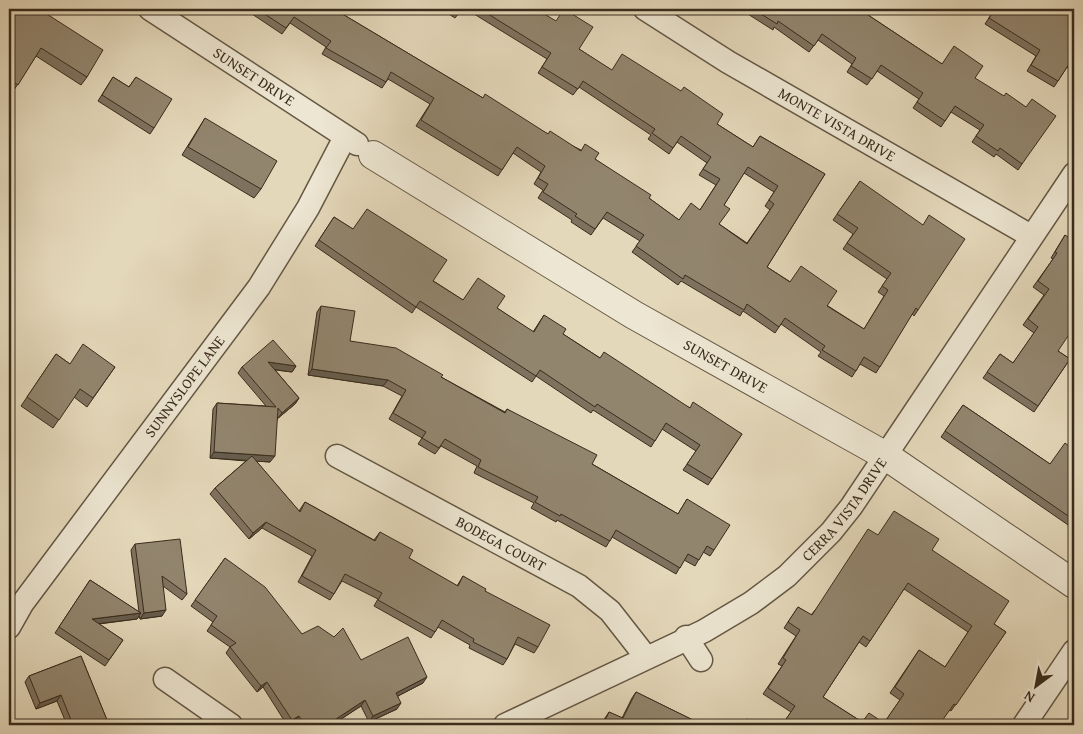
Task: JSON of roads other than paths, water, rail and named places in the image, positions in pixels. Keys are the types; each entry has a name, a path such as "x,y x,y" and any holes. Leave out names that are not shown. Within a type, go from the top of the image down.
{"street":[{"name":"SUNSET DRIVE","path":"150,9 358,145 626,310 886,456 1074,584"},
{"name":"MONTE VISTA DRIVE","path":"645,9 728,62 1031,236"},
{"name":"SUNNYSLOPE LANE","path":"9,626 22,604 258,287 308,208 358,145"},
{"name":"CERRA VISTA DRIVE","path":"505,725 686,637 704,631 750,604 787,576 832,532 886,456 1074,174"},
{"name":"BODEGA COURT","path":"337,456 579,586 610,611 646,657"},
{"path":"686,637 701,660"},
{"path":"1024,725 1074,651"},
{"path":"166,679 231,725"}]}
